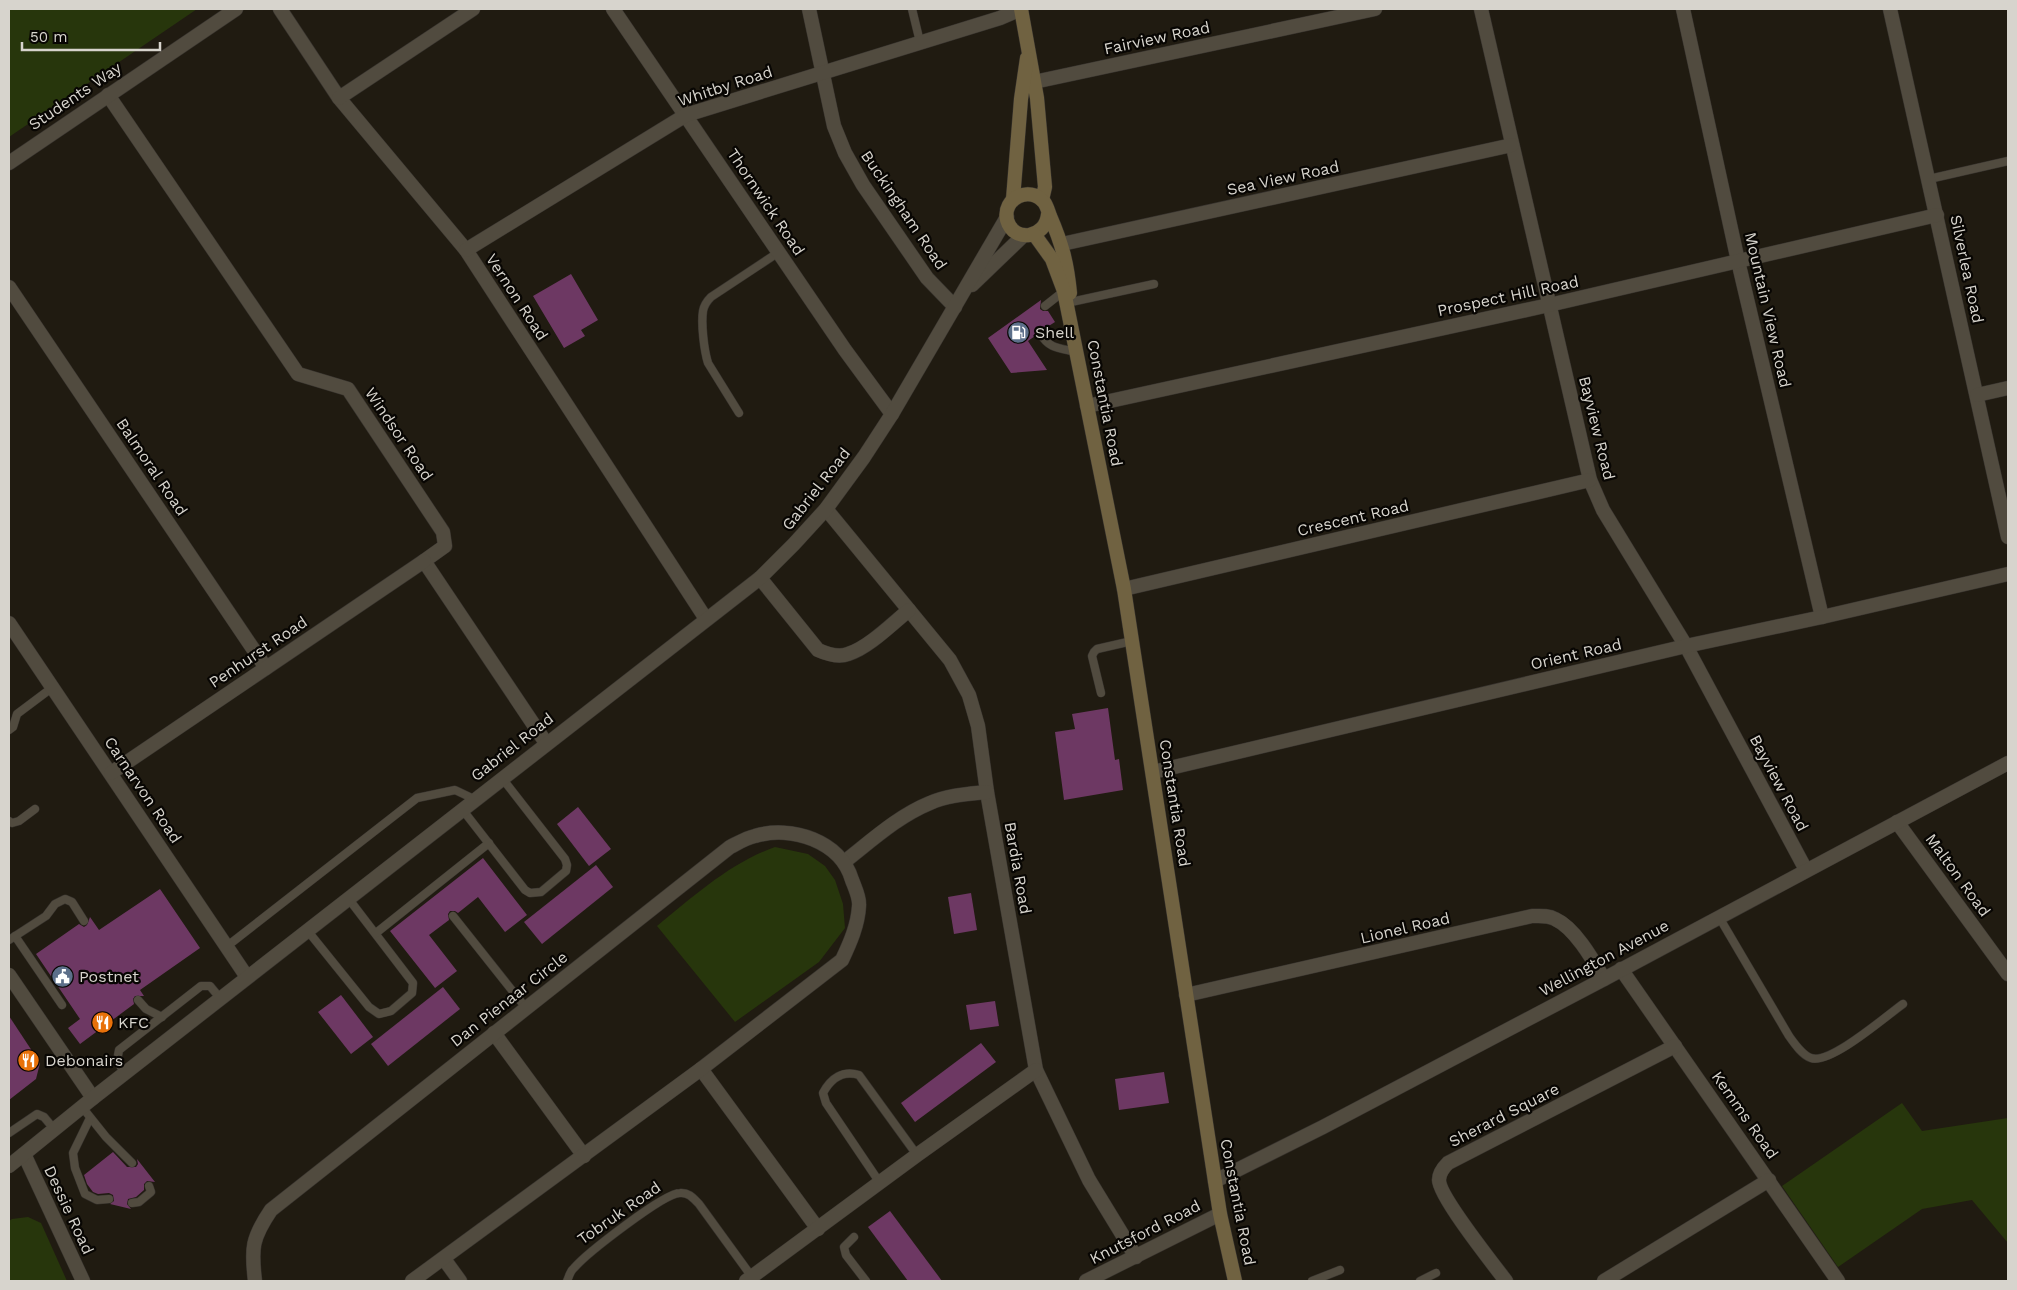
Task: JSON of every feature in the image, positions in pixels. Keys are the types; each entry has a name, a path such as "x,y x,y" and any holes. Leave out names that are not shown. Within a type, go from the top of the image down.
{"main road":[{"path":"1021,9 1034,82 1045,187 1042,200 1048,214 1045,226 1029,235 1012,229 1007,217 1009,204 1013,199 1018,196 1031,194 1042,200"},
{"path":"1013,199 1021,99 1028,51"},
{"name":"Constantia Road","path":"1048,214 1062,244 1066,260 1068,296 1073,331 1124,589 1220,1214 1236,1281"},
{"name":"Constantia Road","path":"1029,235 1052,259 1068,296"}],"street":[{"name":"Students Way","path":"9,162 236,9"},
{"name":"Vernon Road","path":"280,9 340,98 466,250 706,619"},
{"path":"340,98 472,9"},
{"name":"Thornwick Road","path":"614,9 862,374 892,414"},
{"name":"Buckingham Road","path":"809,9 834,126 845,153 863,185 927,278 956,307"},
{"name":"Whitby Road","path":"466,250 686,115 1000,18 1021,9"},
{"name":"Fairview Road","path":"1034,82 1375,9"},
{"name":"Bayview Road","path":"1481,9 1590,480 1608,518 1686,646 1806,870"},
{"name":"Mountain View Road","path":"1683,9 1738,261 1822,618"},
{"name":"Silverlea Road","path":"1890,9 2008,537"},
{"name":"Windsor Road","path":"108,96 298,374 348,389 443,532 444,546 424,561"},
{"name":"Sea View Road","path":"1062,244 1512,146"},
{"name":"Prospect Hill Road","path":"1087,406 1549,305 1937,215"},
{"name":"Gabriel Road","path":"9,1166 87,1102 760,578 826,509 892,414 1007,217"},
{"name":"Gabriel Road","path":"965,290 1029,235"},
{"name":"Balmoral Road","path":"9,286 266,668"},
{"path":"1977,395 2008,388"},
{"name":"Crescent Road","path":"1124,589 1590,480"},
{"name":"Bardia Road","path":"826,509 950,660 969,695 978,726 987,792 1036,1070 1089,1180 1136,1257"},
{"path":"424,561 546,743"},
{"name":"Penhurst Road","path":"111,773 424,561"},
{"name":"Orient Road","path":"1153,772 1686,646 1822,618 2008,574"},
{"path":"760,578 818,650 827,654 847,655 860,649 908,610"},
{"name":"Carnarvon Road","path":"9,623 247,977"},
{"name":"Wellington Avenue","path":"1215,1181 1323,1127 1604,979 2008,763"},
{"path":"844,862 899,820 931,802 959,795 987,792"},
{"name":"Malton Road","path":"1897,822 2008,974"},
{"name":"Dan Pienaar Circle","path":"256,1281 252,1254 258,1230 271,1210 730,847 754,836 779,832 807,836 831,850 844,862 850,873 860,904 854,934 842,960 701,1070 412,1281"},
{"name":"Lionel Road","path":"1186,995 1532,916 1554,918 1573,934 1595,963 1604,979"},
{"name":"Kemms Road","path":"1621,969 1838,1281"},
{"path":"9,975 87,1102"},
{"path":"494,1033 584,1156"},
{"name":"Sherard Square","path":"1506,1281 1447,1200 1439,1180 1441,1170 1448,1163 1675,1046"},
{"path":"701,1070 818,1229"},
{"name":"Tobruk Road","path":"751,1280 917,1155 1036,1070"},
{"name":"Dessie Road","path":"24,1154 83,1281"},
{"path":"1604,1281 1769,1180"},
{"name":"Knutsford Road","path":"1086,1281 1220,1214"},
{"path":"444,1259 460,1281"}],"lane":[{"path":"912,9 920,42"},
{"path":"1929,179 2008,161"},
{"path":"739,413 708,363 703,311 705,304 711,297 779,252"},
{"path":"1044,306 1068,296 1154,284"},
{"path":"1040,333 1044,340 1052,347 1077,352"},
{"path":"1101,693 1092,656 1094,652 1097,649 1132,641"},
{"path":"9,730 13,727 17,714 53,687"},
{"path":"462,809 525,890 530,893 541,892 566,871 565,859 502,778"},
{"path":"226,947 417,798 455,790 474,799"},
{"path":"9,821 12,823 18,821 35,809"},
{"path":"376,933 434,891 489,843"},
{"path":"307,930 369,1007 380,1014 391,1011 409,997 413,988 411,978 348,898"},
{"path":"62,1005 12,938 46,916 53,906 61,900 69,900 84,921"},
{"path":"454,916 526,1008"},
{"path":"1718,917 1789,1036 1801,1051 1810,1058 1822,1058 1837,1052 1903,1004"},
{"path":"125,1073 117,1061 116,1054 119,1050 204,985 212,988 220,998"},
{"path":"138,1000 146,1009 162,1017"},
{"path":"880,1183 826,1103 823,1093 827,1086 842,1074 849,1072 859,1075 917,1155"},
{"path":"87,1102 90,1118 132,1163"},
{"path":"9,1134 37,1114 44,1116 54,1129"},
{"path":"90,1118 73,1152 75,1168 85,1194 98,1200 109,1199"},
{"path":"132,1203 138,1202 151,1192 149,1186"},
{"name":"Tobruk Road","path":"567,1281 572,1269 613,1235 666,1197 681,1192 690,1195 699,1204 751,1280"},
{"path":"854,1237 844,1247 846,1255 866,1281"},
{"path":"1312,1281 1340,1270"},
{"path":"1420,1281 1436,1273"}],"green space":[{"path":"9,9 197,9 9,137"},
{"path":"775,847 808,854 825,866 835,880 843,904 845,928 819,962 735,1022 657,926 713,881 743,862"},
{"path":"1902,1103 1922,1131 2008,1118 2008,1243 1972,1200 1922,1209 1838,1267 1782,1186"},
{"path":"28,1217 41,1223 67,1281 9,1281 9,1221"}],"building":[{"path":"571,274 598,320 581,330 585,336 564,348 533,296"},
{"path":"1041,300 1040,309 1048,311 1055,322 1044,329 1040,327 1037,329 1035,336 1028,341 1047,370 1011,373 988,338"},
{"path":"1108,708 1115,760 1119,759 1123,790 1064,800 1055,732 1075,729 1072,714"},
{"path":"578,807 611,849 589,866 557,824"},
{"path":"483,858 527,915 505,932 478,897 458,913 450,911 448,914 449,920 429,935 457,971 435,988 390,931"},
{"path":"596,865 613,887 542,944 524,922"},
{"path":"160,889 200,948 140,990 144,996 135,996 133,999 134,1004 80,1044 68,1028 80,1019 36,954 79,924 84,927 87,925 90,917 99,930"},
{"path":"971,893 977,930 954,934 948,897"},
{"path":"443,987 460,1009 388,1066 371,1044"},
{"path":"341,995 373,1037 351,1054 318,1012"},
{"path":"995,1001 999,1026 970,1030 966,1005"},
{"path":"9,1016 40,1063 36,1079 9,1100"},
{"path":"981,1043 996,1062 915,1122 901,1103"},
{"path":"1164,1072 1169,1103 1119,1110 1115,1079"},
{"path":"113,1152 127,1167 136,1167 138,1164 137,1159 155,1182 147,1181 144,1184 144,1190 136,1197 128,1199 127,1204 131,1209 110,1204 114,1201 113,1195 109,1193 98,1194 93,1192 87,1184 84,1175"},
{"path":"890,1211 942,1281 908,1281 868,1227"}],"place":[{"name":"Shell","path":"1019,332"},
{"name":"Postnet","path":"63,976"},
{"name":"KFC","path":"102,1022"},
{"name":"Debonairs","path":"29,1060"}]}
